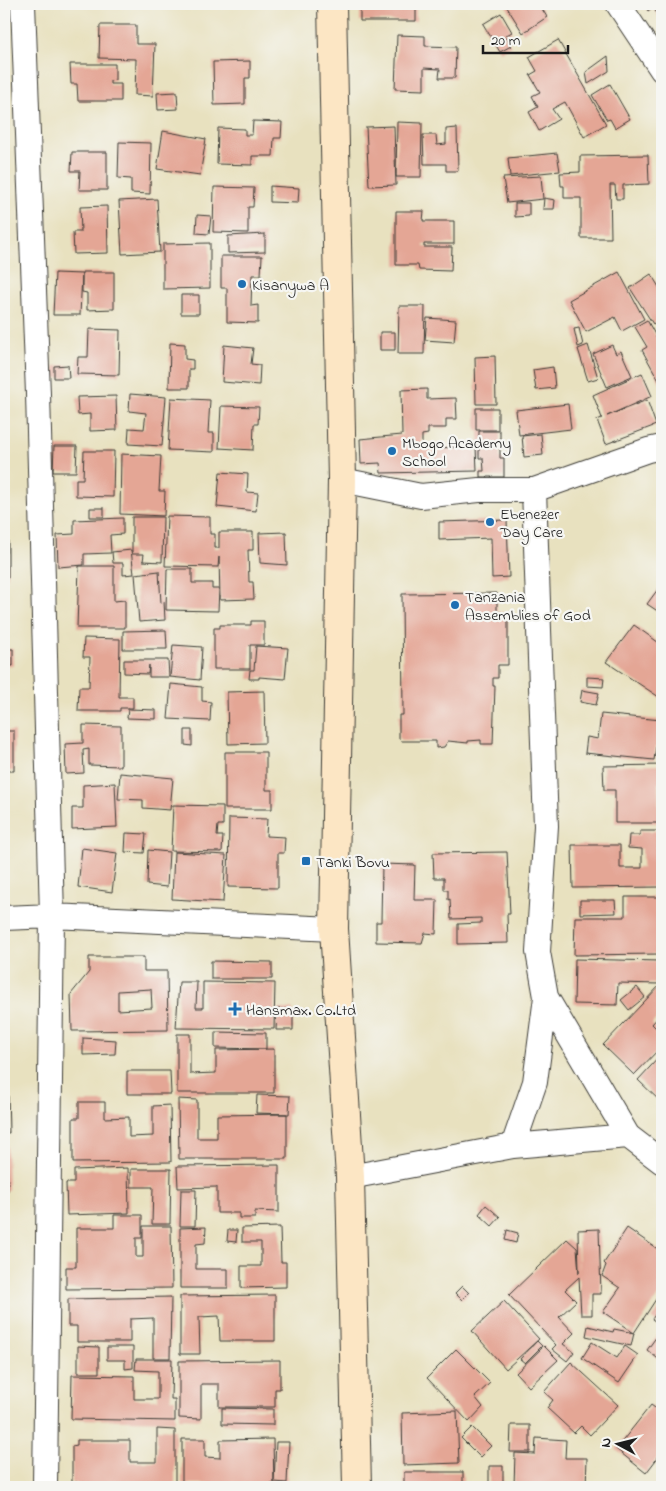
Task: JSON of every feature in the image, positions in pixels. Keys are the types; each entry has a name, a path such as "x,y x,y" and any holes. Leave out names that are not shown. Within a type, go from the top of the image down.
{"street":[{"path":"23,4 38,394 52,916 45,1487"},
{"path":"332,4 342,480 334,929 350,1178 357,1487"},
{"path":"618,4 662,70"},
{"path":"342,480 420,496 479,490 534,490 648,450 662,448"},
{"path":"513,1146 535,1082 546,997 538,952 546,826 534,490"},
{"path":"4,918 52,916 334,929"},
{"path":"546,997 628,1136 662,1162"},
{"path":"350,1178 513,1146 628,1136"}],"building":[{"path":"360,4 416,4 416,21 360,21"},
{"path":"505,4 539,4 547,17 523,33"},
{"path":"644,4 662,4 662,22 653,7 648,11"},
{"path":"501,13 512,32 505,36 511,46 500,52 483,24"},
{"path":"100,25 136,25 136,44 155,44 153,96 135,95 136,59 99,58"},
{"path":"397,35 425,36 425,46 456,47 455,78 439,78 440,69 424,68 424,90 395,89"},
{"path":"558,40 606,124 584,137 565,102 552,109 559,119 539,131 529,112 538,107 532,96 540,92 530,75 537,71 529,57"},
{"path":"608,56 609,71 588,84 586,72"},
{"path":"250,61 250,78 245,78 245,104 214,105 213,62"},
{"path":"70,64 115,64 115,80 110,81 110,84 121,84 121,101 78,101 77,84 71,84"},
{"path":"610,84 630,119 615,128 610,119 607,120 592,95"},
{"path":"177,92 178,109 158,110 157,93"},
{"path":"253,121 282,122 281,138 274,138 273,156 252,156 252,165 217,164 218,128 245,129 245,135 252,135"},
{"path":"397,122 422,123 421,177 396,177"},
{"path":"394,126 396,185 369,186 366,127"},
{"path":"457,128 458,171 446,171 446,164 424,164 423,135 436,135 437,145 446,144 446,129"},
{"path":"163,131 206,139 200,175 157,169"},
{"path":"119,142 151,143 150,194 131,193 131,179 118,178"},
{"path":"72,152 107,152 107,190 79,190 80,171 71,171"},
{"path":"557,153 560,171 510,176 508,158"},
{"path":"648,155 649,184 623,185 623,199 616,199 615,185 610,185 611,238 581,238 581,198 564,198 564,186 561,186 560,173 580,172 580,156"},
{"path":"541,176 543,199 507,203 503,178"},
{"path":"270,186 299,188 298,203 270,202"},
{"path":"214,187 254,188 253,207 248,207 248,233 213,232"},
{"path":"544,198 555,200 554,209 543,209"},
{"path":"157,199 160,252 122,254 119,201"},
{"path":"515,203 529,203 529,216 515,217"},
{"path":"107,206 108,253 74,254 73,232 81,232 80,207"},
{"path":"396,211 424,211 423,221 454,221 454,244 424,244 424,247 452,247 451,271 419,270 418,265 396,265"},
{"path":"197,215 211,216 209,234 196,233"},
{"path":"265,234 265,252 228,253 228,236"},
{"path":"210,243 210,288 163,289 163,244"},
{"path":"221,256 262,256 261,275 252,275 251,306 258,305 258,323 227,322 227,288 221,288"},
{"path":"82,272 114,272 114,309 87,310 87,293 82,292"},
{"path":"619,272 644,319 622,331 615,317 586,332 569,300"},
{"path":"55,273 82,274 80,315 53,315"},
{"path":"651,274 662,292 662,308 657,312 661,319 653,324 630,288"},
{"path":"181,295 199,295 199,314 181,314"},
{"path":"399,306 425,306 424,354 398,354"},
{"path":"427,318 456,320 454,342 425,340"},
{"path":"647,320 658,340 662,339 662,386 642,350 647,347 635,327"},
{"path":"579,328 583,345 578,347 574,329"},
{"path":"89,329 120,330 119,375 77,374 78,357 88,357"},
{"path":"380,332 395,332 395,350 380,350"},
{"path":"170,343 185,344 185,359 193,360 193,369 189,369 189,388 169,388"},
{"path":"224,345 253,348 251,364 260,365 259,385 222,382"},
{"path":"588,345 598,378 588,381 578,349"},
{"path":"612,345 616,354 621,351 632,376 607,387 593,354"},
{"path":"495,356 496,404 476,404 475,357"},
{"path":"68,365 69,378 54,378 54,366"},
{"path":"553,367 555,388 536,390 533,370"},
{"path":"642,373 652,396 607,416 647,400 656,425 606,444 597,420 602,418 593,395"},
{"path":"427,389 427,399 456,398 457,419 446,419 446,428 428,428 428,434 422,435 422,448 476,447 477,471 381,473 380,463 361,464 360,439 402,435 401,390"},
{"path":"130,394 166,397 162,446 128,444 129,428 144,429 146,413 129,411"},
{"path":"116,396 117,430 90,431 90,414 78,415 77,397"},
{"path":"171,398 210,400 208,433 214,433 214,452 168,450"},
{"path":"568,404 571,429 519,435 516,410"},
{"path":"221,406 259,407 258,424 254,424 253,450 219,448"},
{"path":"476,408 498,408 498,430 476,430"},
{"path":"479,431 500,431 500,458 504,458 504,477 480,477 480,471 484,471 483,458 479,458"},
{"path":"541,434 543,455 524,457 522,436"},
{"path":"54,446 77,446 76,472 53,472"},
{"path":"84,451 114,451 113,497 76,496 76,479 83,479"},
{"path":"121,454 161,456 159,491 165,491 164,516 120,514"},
{"path":"220,472 248,474 247,492 258,493 256,511 217,507"},
{"path":"90,508 104,508 104,517 90,517"},
{"path":"167,516 210,517 210,534 215,534 215,548 219,548 219,532 253,532 253,550 248,550 249,582 253,582 254,599 220,600 219,557 218,567 165,566"},
{"path":"132,517 163,517 162,562 143,561 144,554 132,554"},
{"path":"123,518 123,534 110,535 111,553 84,554 84,565 58,567 57,535 74,534 74,520"},
{"path":"507,520 509,577 492,578 491,538 439,540 439,522"},
{"path":"4,527 8,527 8,577 4,577"},
{"path":"286,532 287,565 260,563 259,533"},
{"path":"131,550 134,574 123,575 123,563 113,563 112,552"},
{"path":"79,566 114,566 114,601 125,600 125,628 77,628"},
{"path":"167,569 192,569 192,583 212,583 212,589 219,589 218,611 166,610"},
{"path":"159,571 161,603 164,602 165,620 139,622 135,574"},
{"path":"662,586 662,614 647,604"},
{"path":"497,593 497,612 508,613 508,665 498,665 498,678 493,678 493,686 495,686 493,744 481,744 481,740 468,741 468,743 448,741 444,747 436,748 436,741 401,741 399,739 399,715 403,715 402,594"},
{"path":"251,621 264,621 264,645 250,645 250,669 214,669 214,628 220,628 220,625 251,625"},
{"path":"634,625 662,645 662,699 606,662"},
{"path":"166,630 167,649 123,649 123,631"},
{"path":"84,638 120,639 119,697 133,697 133,708 120,708 120,711 78,711 79,687 89,687 90,657 83,657"},
{"path":"173,645 202,647 200,680 170,677"},
{"path":"256,646 288,648 285,679 259,677 259,679 249,679 250,670 254,670"},
{"path":"4,649 13,649 13,666 4,665"},
{"path":"124,660 168,660 169,677 149,677 149,665 148,674 124,673"},
{"path":"587,677 604,678 603,687 587,686"},
{"path":"171,684 202,687 202,701 211,702 210,721 168,719"},
{"path":"582,690 599,693 596,705 580,702"},
{"path":"264,691 265,743 228,744 227,692"},
{"path":"128,709 156,710 156,719 127,718"},
{"path":"601,714 661,720 658,747 656,747 654,760 585,753 587,737 598,739"},
{"path":"83,725 121,726 121,766 89,765 89,749 83,750 84,773 66,774 65,744 83,743"},
{"path":"185,730 192,730 192,746 185,745"},
{"path":"4,731 14,731 14,771 4,771"},
{"path":"225,752 266,752 266,790 272,790 272,809 225,809"},
{"path":"662,765 662,802 659,801 660,783 658,783 659,823 615,823 615,790 604,790 603,766"},
{"path":"120,773 173,778 170,810 143,808 143,800 118,799"},
{"path":"115,783 117,827 72,829 72,808 83,808 83,785"},
{"path":"173,805 223,806 223,825 218,825 217,836 223,836 222,852 171,851"},
{"path":"229,818 267,819 266,836 285,837 284,853 278,853 278,888 228,887"},
{"path":"640,831 661,831 662,887 573,888 572,845 620,845 620,868 642,868 642,849 628,848 629,835 640,835"},
{"path":"126,833 146,834 144,853 125,852"},
{"path":"82,848 117,853 112,892 78,887"},
{"path":"148,850 169,852 167,887 147,885"},
{"path":"174,852 226,855 223,902 172,899"},
{"path":"507,852 510,914 507,914 508,943 458,944 458,924 481,923 481,918 451,919 450,899 448,900 448,890 444,890 444,878 434,878 433,853"},
{"path":"382,864 415,865 414,900 437,900 436,934 425,933 422,943 376,942 376,922 381,922"},
{"path":"625,897 662,897 661,954 574,955 575,917 625,917"},
{"path":"580,900 615,900 616,913 580,914"},
{"path":"89,957 144,957 144,971 167,971 168,1030 72,1031 71,994 89,972","holes":["151,989 152,1008 118,1010 118,991"]},
{"path":"575,959 659,961 659,984 618,983 617,1005 574,1004"},
{"path":"211,961 272,962 272,979 211,979"},
{"path":"179,982 197,982 196,1008 203,1008 203,982 275,983 274,1029 176,1028"},
{"path":"662,983 662,1016 661,1014 652,1024 662,1034 662,1046 634,1075 603,1045"},
{"path":"637,987 645,997 629,1010 621,1000"},
{"path":"277,1009 293,1009 293,1030 276,1030"},
{"path":"215,1032 266,1033 266,1049 215,1048"},
{"path":"177,1034 190,1034 190,1074 216,1073 216,1050 274,1049 274,1093 177,1093"},
{"path":"83,1038 116,1040 115,1054 83,1055"},
{"path":"662,1054 662,1103 638,1080"},
{"path":"127,1071 170,1071 171,1094 127,1094"},
{"path":"4,1089 8,1089 9,1133 4,1133"},
{"path":"257,1095 290,1096 289,1114 256,1113"},
{"path":"178,1099 197,1100 197,1138 217,1138 217,1115 287,1114 287,1159 179,1159"},
{"path":"79,1102 105,1102 105,1118 129,1117 129,1137 153,1136 153,1106 170,1105 171,1162 73,1163 73,1118 79,1118"},
{"path":"7,1142 8,1191 4,1191 4,1143"},
{"path":"279,1165 279,1212 255,1211 255,1218 239,1218 239,1213 217,1213 217,1187 178,1188 177,1166"},
{"path":"128,1168 129,1213 67,1215 66,1183 74,1183 74,1170"},
{"path":"131,1169 171,1169 170,1224 152,1224 153,1187 131,1187"},
{"path":"181,1190 196,1190 195,1226 180,1226"},
{"path":"486,1205 500,1217 492,1226 479,1214"},
{"path":"114,1215 142,1215 142,1238 136,1238 136,1257 143,1257 143,1226 171,1226 172,1288 66,1289 66,1267 76,1267 76,1228 114,1228"},
{"path":"206,1227 205,1243 196,1244 196,1269 228,1269 228,1288 180,1288 180,1228"},
{"path":"280,1227 281,1262 286,1262 286,1287 241,1288 241,1266 261,1266 261,1242 242,1242 242,1228"},
{"path":"627,1228 662,1252 662,1290 634,1333 603,1312 620,1288 602,1276 606,1265 604,1263"},
{"path":"599,1229 601,1294 592,1294 592,1315 581,1315 579,1277 565,1290 576,1301 559,1317 574,1333 563,1344 574,1352 567,1361 552,1349 556,1345 509,1295 567,1239 577,1248 579,1273 578,1230"},
{"path":"228,1230 237,1230 236,1242 227,1241"},
{"path":"507,1230 518,1233 516,1243 505,1240"},
{"path":"462,1286 469,1293 462,1300 455,1293"},
{"path":"275,1295 275,1341 220,1341 219,1316 199,1317 200,1354 180,1354 180,1296"},
{"path":"171,1297 170,1358 153,1358 153,1318 130,1319 130,1342 77,1342 77,1326 68,1326 68,1299"},
{"path":"504,1301 539,1339 506,1369 472,1331"},
{"path":"662,1305 662,1326 652,1319"},
{"path":"588,1326 613,1332 614,1329 634,1333 631,1346 586,1336"},
{"path":"662,1329 662,1362 647,1350"},
{"path":"537,1341 542,1346 525,1363 520,1359"},
{"path":"592,1342 617,1358 625,1346 638,1355 619,1383 582,1358"},
{"path":"78,1346 99,1347 99,1373 78,1373"},
{"path":"544,1346 558,1360 529,1387 516,1373"},
{"path":"107,1347 133,1347 133,1368 125,1369 125,1360 107,1360"},
{"path":"456,1349 490,1383 475,1397 483,1407 469,1422 427,1378"},
{"path":"136,1359 172,1359 171,1399 175,1399 175,1421 71,1419 72,1375 134,1376 134,1399 158,1399 158,1371 135,1370"},
{"path":"280,1360 280,1389 275,1389 275,1407 219,1407 219,1384 201,1384 201,1419 179,1418 179,1361"},
{"path":"571,1362 618,1405 590,1435 581,1426 574,1433 547,1408 553,1400 544,1392"},
{"path":"651,1405 662,1413 662,1452 646,1473 616,1449"},
{"path":"222,1408 273,1409 273,1425 222,1424"},
{"path":"457,1411 459,1463 403,1465 402,1413"},
{"path":"511,1425 530,1425 530,1452 510,1452"},
{"path":"472,1427 491,1446 480,1457 461,1438"},
{"path":"157,1429 175,1430 175,1485 77,1485 77,1482 72,1483 72,1446 77,1445 77,1440 130,1440 130,1462 157,1462"},
{"path":"536,1438 566,1440 565,1458 587,1458 586,1487 514,1486 515,1453 535,1454"},
{"path":"182,1439 205,1439 205,1457 220,1458 220,1440 273,1439 274,1484 182,1484"},
{"path":"276,1442 289,1442 287,1483 274,1482"},
{"path":"489,1466 503,1466 503,1487 489,1487"},
{"path":"404,1472 463,1472 463,1487 404,1487"}],"place":[{"name":"Kisanywa A","path":"242,284"},
{"name":"Mbogo Academy School","path":"392,451"},
{"name":"Ebenezer Day Care","path":"490,522"},
{"name":"Tanzania Assemblies of God","path":"455,605"},
{"name":"Tanki Bovu","path":"306,861"},
{"name":"Hansmax. Co.Ltd","path":"235,1009"}]}
